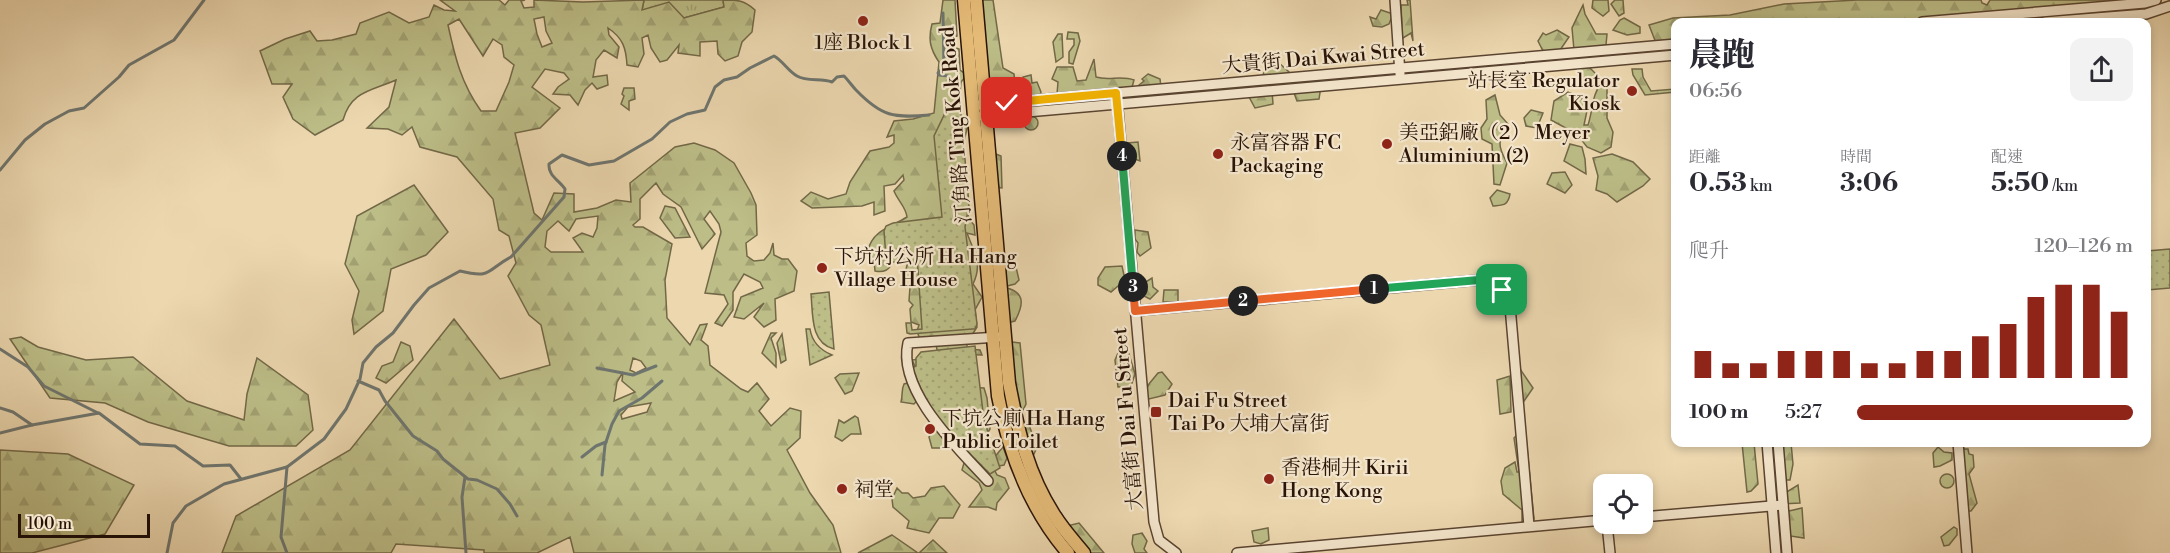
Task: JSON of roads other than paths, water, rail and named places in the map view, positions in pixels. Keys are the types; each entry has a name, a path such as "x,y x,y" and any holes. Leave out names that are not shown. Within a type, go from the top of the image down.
{"main road":[{"name":"汀角路 Ting Kok Road","path":"964,0 973,111 1000,337 1015,420 1022,447 1044,497 1055,517 1084,553"},
{"name":"汀角路 Ting Kok Road","path":"976,0 987,110 1000,337 998,396 1011,452 1032,502 1068,553"}],"street":[{"path":"1395,0 1401,80"},
{"path":"1969,18 2145,3 2156,0"},
{"path":"2096,18 2146,14 2170,6"},
{"name":"大貴街 Dai Kwai Street","path":"987,110 1116,93 1671,44"},
{"name":"大貴街 Dai Kwai Street","path":"973,111 1117,104 1671,55"},
{"name":"大富街 Dai Fu Street","path":"1116,93 1154,522 1159,540 1176,553"},
{"path":"1135,311 1479,280 1492,281 1508,298 1510,306 1529,526"},
{"path":"988,481 928,412 916,391 906,355 909,343 1000,337"},
{"path":"1767,447 1776,553"},
{"path":"1778,447 1787,553"},
{"path":"1958,447 1967,553"},
{"path":"1653,516 1783,505"},
{"path":"1237,553 1593,521"},
{"path":"1608,534 1610,553"}],"waterway":[{"path":"0,170 25,140 45,124 69,111 84,108 129,65 174,40 204,0"},
{"path":"943,13 944,67 938,73 948,76"},
{"path":"167,553 173,523 186,506 224,484 287,467 324,439 346,409 360,379 363,363 376,347 393,333 429,288 460,271 484,274 511,257 564,197 565,189 552,175 549,168 549,164 562,155 589,165 614,161 652,139 670,122 687,114 705,110 715,87 724,80 737,77 774,56 801,78 832,82 837,77 844,76 865,99 881,111 897,116 929,115"},
{"path":"0,349 28,367 44,386 98,413"},
{"path":"597,368 633,375 656,366"},
{"path":"358,381 379,390 413,436 437,451 443,459 468,479 477,480 497,489 517,516"},
{"path":"602,475 605,445 619,411 642,398 662,381"},
{"path":"0,408 13,412 32,425 99,413 140,444 175,446 203,466 230,465 241,479"},
{"path":"0,433 32,425"},
{"path":"582,457 596,446 606,442"},
{"path":"287,467 281,537 287,553"},
{"path":"465,477 462,497 466,553"}],"place":[{"name":"1座 Block 1","path":"863,21"},
{"name":"站長室 Regulator Kiosk","path":"1632,91"},
{"name":"美亞鋁廠（2） Meyer Aluminium (2)","path":"1387,144"},
{"name":"永富容器 FC Packaging","path":"1218,154"},
{"name":"下坑村公所 Ha Hang Village House","path":"822,268"},
{"name":"Dai Fu Street Tai Po 大埔大富街","path":"1156,412"},
{"name":"下坑公廁 Ha Hang Public Toilet","path":"930,429"},
{"name":"香港桐井 Kirii Hong Kong","path":"1269,479"},
{"name":"祠堂","path":"842,489"}]}
